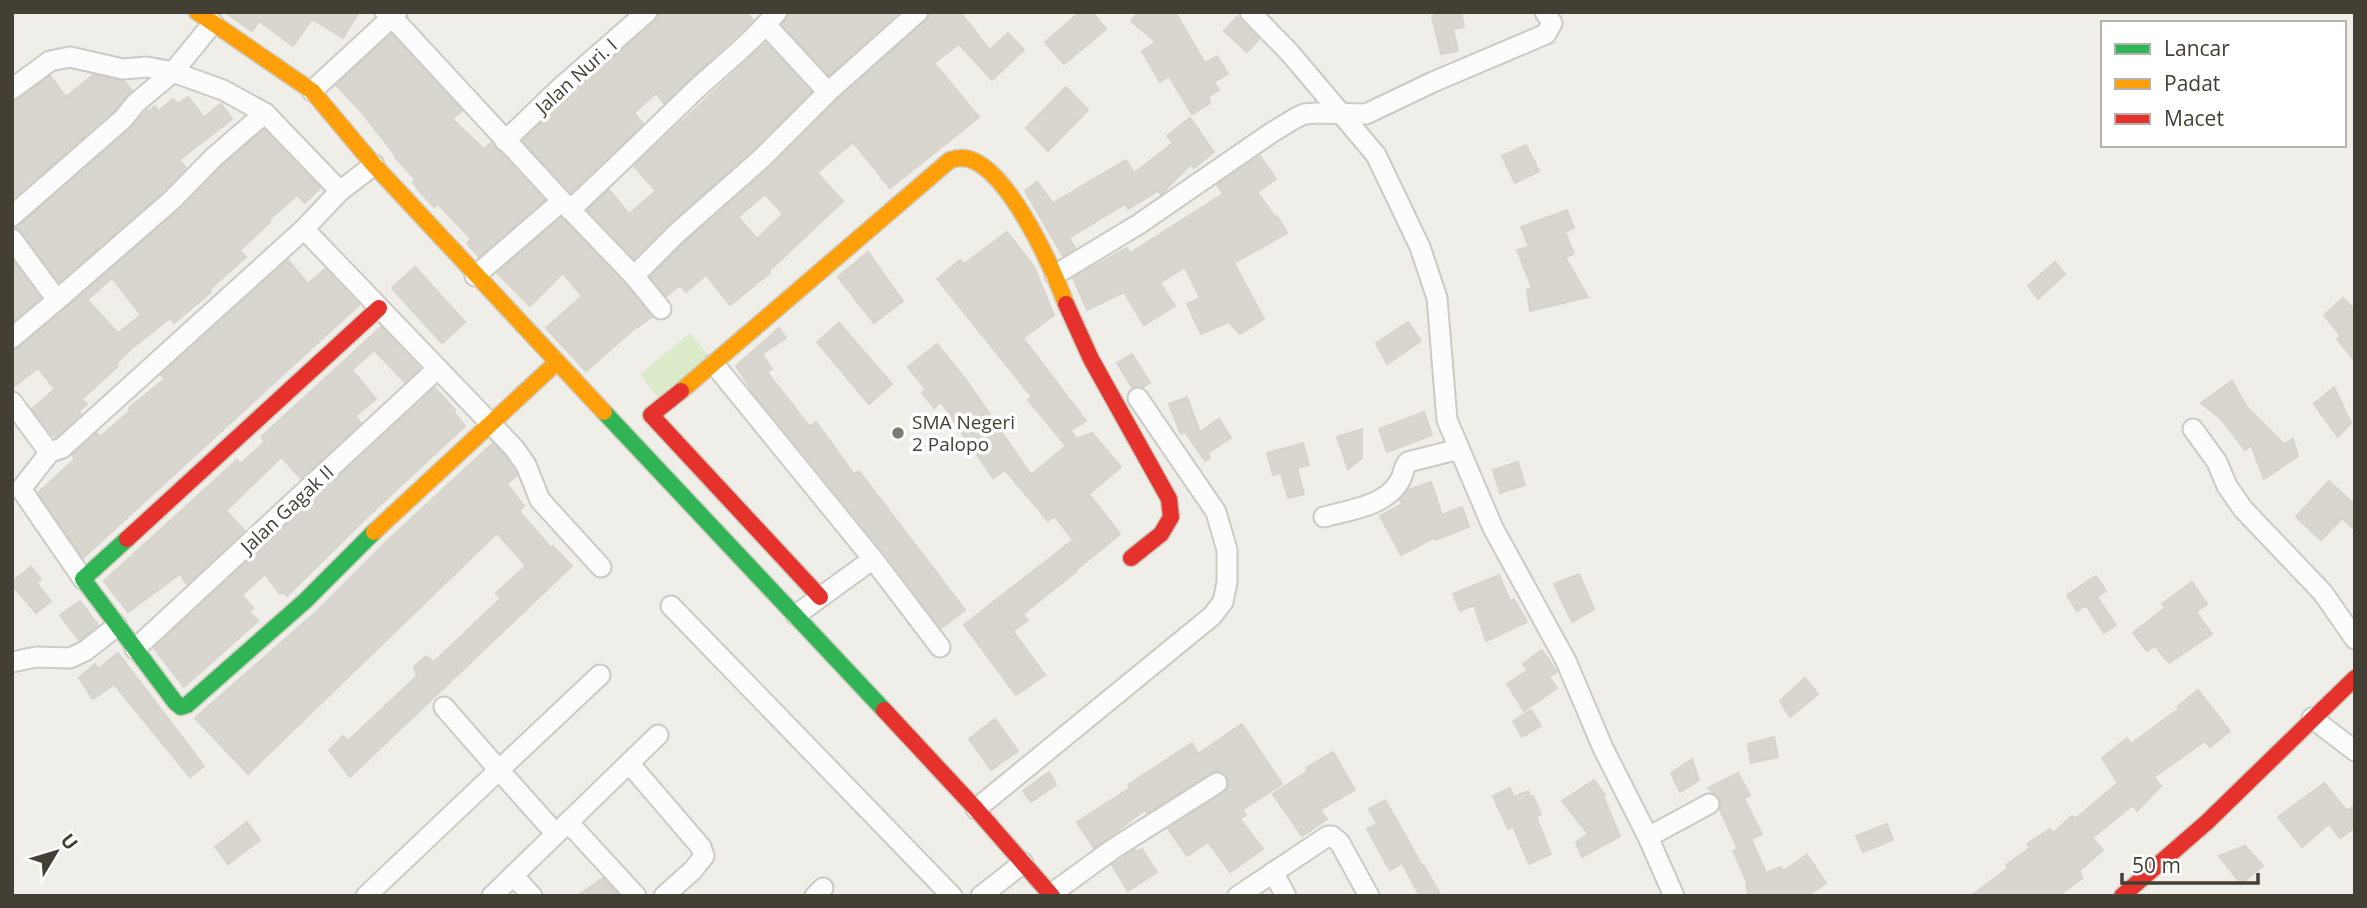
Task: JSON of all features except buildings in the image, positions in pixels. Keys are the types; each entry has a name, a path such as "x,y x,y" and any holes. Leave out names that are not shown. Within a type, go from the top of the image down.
{"main road":[{"path":"205,18 312,91 374,165 475,276 796,615 1052,895"},
{"path":"820,597 651,415 715,364 950,160 959,157 968,158 981,165 1000,184 1035,239 1055,275 1080,338 1169,499 1171,517 1161,534 1131,558"},
{"path":"379,307 83,579 181,707 187,705 304,601 376,530 556,363"},
{"path":"2122,896 2207,822 2355,678"}],"street":[{"path":"634,276 677,233 761,159 828,92 918,12"},
{"path":"1250,12 1344,114 1376,155 1420,247 1437,298 1447,420 1493,528 1566,662 1603,748 1650,836 1674,896"},
{"path":"1055,275 1139,224 1294,119 1304,114 1366,114 1546,34 1552,23 1545,12"},
{"path":"312,91 391,14 505,141 634,276 661,309"},
{"name":"Jalan Nuri. I","path":"505,141 638,15"},
{"path":"12,216 173,72 205,18"},
{"path":"475,276 566,205 772,18 828,92"},
{"path":"12,89 40,67 61,57 123,69 147,66 173,72 223,90 265,113 340,191"},
{"path":"12,338 172,200 214,157 265,113"},
{"path":"83,579 21,489 50,452 62,448 304,229 340,191 374,165"},
{"path":"304,229 491,423 526,465 540,500 601,567"},
{"path":"12,239 57,300"},
{"path":"715,364 873,559 940,647"},
{"name":"Jalan Gagak II","path":"135,649 437,369"},
{"path":"976,809 1212,616 1223,602 1227,582 1227,550 1216,512 1138,398"},
{"path":"12,401 50,452"},
{"path":"628,436 651,415"},
{"path":"2193,429 2217,462 2227,486 2244,509 2323,593 2355,639"},
{"path":"1324,517 1381,499 1399,483 1404,465 1408,462 1459,449"},
{"path":"796,615 873,559"},
{"path":"671,606 952,896"},
{"path":"12,662 36,657 69,657 85,651 117,626"},
{"path":"366,896 600,675"},
{"path":"444,707 499,770 636,896"},
{"path":"2312,718 2355,751"},
{"path":"492,896 659,735"},
{"path":"629,764 701,848 704,856 693,870 664,896"},
{"path":"1052,895 1113,849 1217,783"},
{"path":"1650,836 1709,804"},
{"path":"1238,896 1332,836 1340,844 1369,896"},
{"path":"981,896 1023,863"},
{"path":"1273,872 1286,896"},
{"path":"513,875 532,896"}],"green space":[{"path":"690,333 709,356 658,397 640,374"}],"traffic: fast":[{"path":"604,412 884,710"},
{"path":"127,539 83,579 181,707 187,705 305,601 374,532"}],"traffic: slow":[{"path":"197,12 312,91 374,165 604,412"},
{"path":"681,391 953,159 967,158 976,162 1004,187 1030,226 1066,304"},
{"path":"374,532 556,363"}],"traffic: jam":[{"path":"1066,304 1091,359 1169,499 1171,517 1161,534 1131,558"},
{"path":"127,539 379,308"},
{"path":"681,391 651,415 820,597"},
{"path":"2122,896 2207,822 2355,678"},
{"path":"884,710 1052,896"}],"place":[{"name":"SMA Negeri 2 Palopo","path":"898,433"}]}
